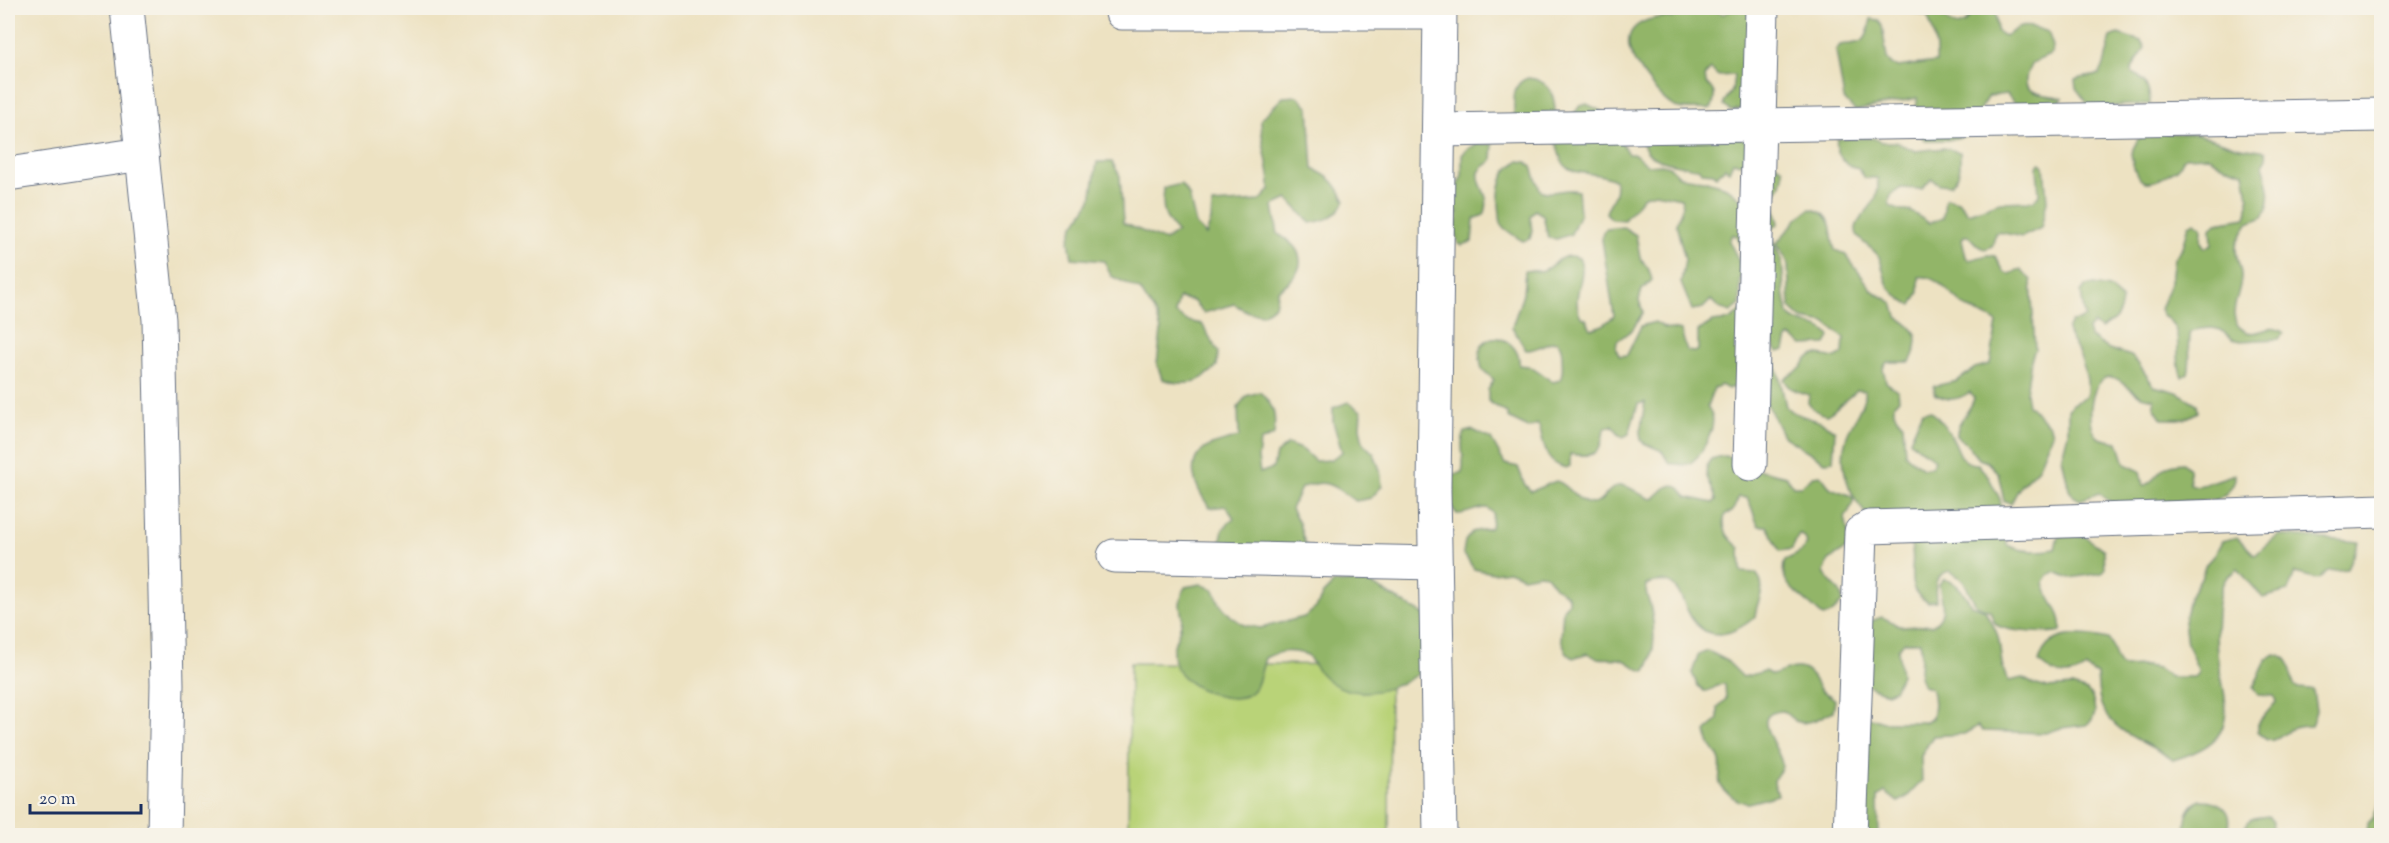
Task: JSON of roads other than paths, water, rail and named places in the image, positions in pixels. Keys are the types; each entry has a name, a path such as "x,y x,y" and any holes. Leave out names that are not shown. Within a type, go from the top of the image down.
{"street":[{"path":"128,8 159,321 167,684 164,836"},
{"path":"1750,464 1762,8"},
{"path":"1122,13 1440,10 1434,489 1440,836"},
{"path":"1438,130 2382,115"},
{"path":"8,174 142,154"},
{"path":"1850,836 1861,532 1869,527 2382,511"},
{"path":"1114,556 1436,563"}]}
